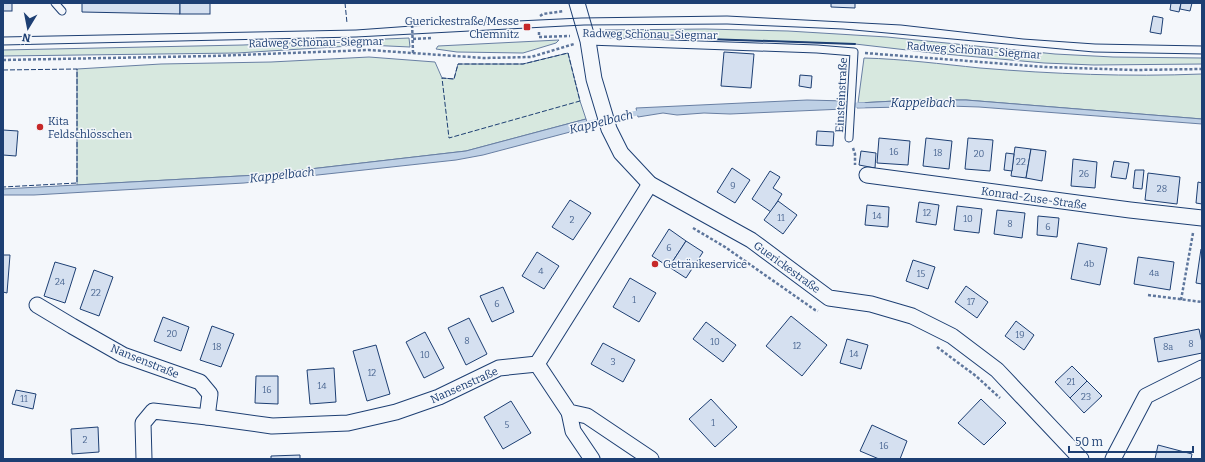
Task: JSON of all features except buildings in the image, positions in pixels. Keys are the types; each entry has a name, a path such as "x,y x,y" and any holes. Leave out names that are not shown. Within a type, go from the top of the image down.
{"street":[{"name":"Guerickestraße","path":"578,6 587,38 594,79 609,129 621,153 650,184 696,208 751,240 829,298 871,304 912,316 952,336 997,370 1081,459"},
{"name":"Konrad-Zuse-Straße","path":"861,172 1130,210 1202,218"},
{"path":"592,459 573,431 569,412 537,364 650,184"},
{"name":"Nansenstraße","path":"37,305 123,355 200,382 210,394 207,417"},
{"name":"Nansenstraße","path":"144,459 142,423 153,411 272,426 348,423 396,412 439,397 499,368 537,364"},
{"path":"1113,459 1146,396 1202,368"},
{"path":"569,412 587,416 650,459"}],"lane":[{"path":"55,3 62,11"},
{"name":"Radweg Schönau-Siegmar","path":"587,38 854,52"},
{"name":"Einsteinstraße","path":"849,138 854,52"}],"path":[{"path":"540,16 578,6"},
{"path":"413,53 412,21 432,20"},
{"path":"539,32 539,37 587,38"},
{"path":"412,39 433,38"},
{"name":"Radweg Schönau-Siegmar","path":"3,60 212,56 369,50 484,58 531,57 587,38"},
{"name":"Radweg Schönau-Siegmar","path":"854,52 1045,67 1134,70 1202,69"},
{"path":"855,154 861,172"},
{"path":"688,225 725,247 815,310 822,311"},
{"path":"1181,300 1193,231"},
{"path":"1148,295 1202,302"},
{"path":"936,347 976,376 1003,401"}],"shaded area":[{"path":"705,29 788,31 887,37 1055,54 1113,57 1202,58 1202,64 1094,65 1044,63 855,44 678,38 606,39 605,30"},
{"path":"409,38 410,47 367,45 237,53 3,56 3,50 243,45"},
{"path":"559,40 556,43 523,53 457,52 436,49 438,46"},
{"path":"568,53 586,119 466,151 258,175 77,185 77,69 161,64 271,62 369,57 435,62 442,78 454,79 458,64 523,64"},
{"path":"864,58 1035,72 1118,75 1202,74 1202,119 966,100 913,100 858,103"}],"water":[{"path":"807,100 846,101 844,109 730,114 704,113 677,115 663,113 638,117 636,108"},
{"path":"913,100 966,100 1202,119 1202,124 979,107 949,106 857,108 858,103"},
{"path":"586,119 589,127 483,155 456,160 244,183 34,195 3,195 3,189 258,175 466,151"}],"waterway":[{"name":"Kappelbach","path":"840,105 864,105"},
{"name":"Kappelbach","path":"581,125 642,112"}],"tram line":[{"path":"3,37 356,30 581,18 727,16 901,25 1023,39 1095,44 1202,46"},
{"path":"3,45 356,37 584,25 727,24 843,29 1094,52 1202,54"}],"fence":[{"path":"345,3 347,23"},
{"path":"568,53 580,101 449,138 442,78 454,79 458,64 523,64 568,53"},
{"path":"3,70 77,69 77,183 3,187"}],"wall":[{"path":"678,38 855,44"}],"place":[{"name":"Guerickestraße/Messe Chemnitz","path":"527,27"},
{"name":"Kita Feldschlösschen","path":"40,127"},
{"name":"Getränkeservice","path":"655,264"}]}
